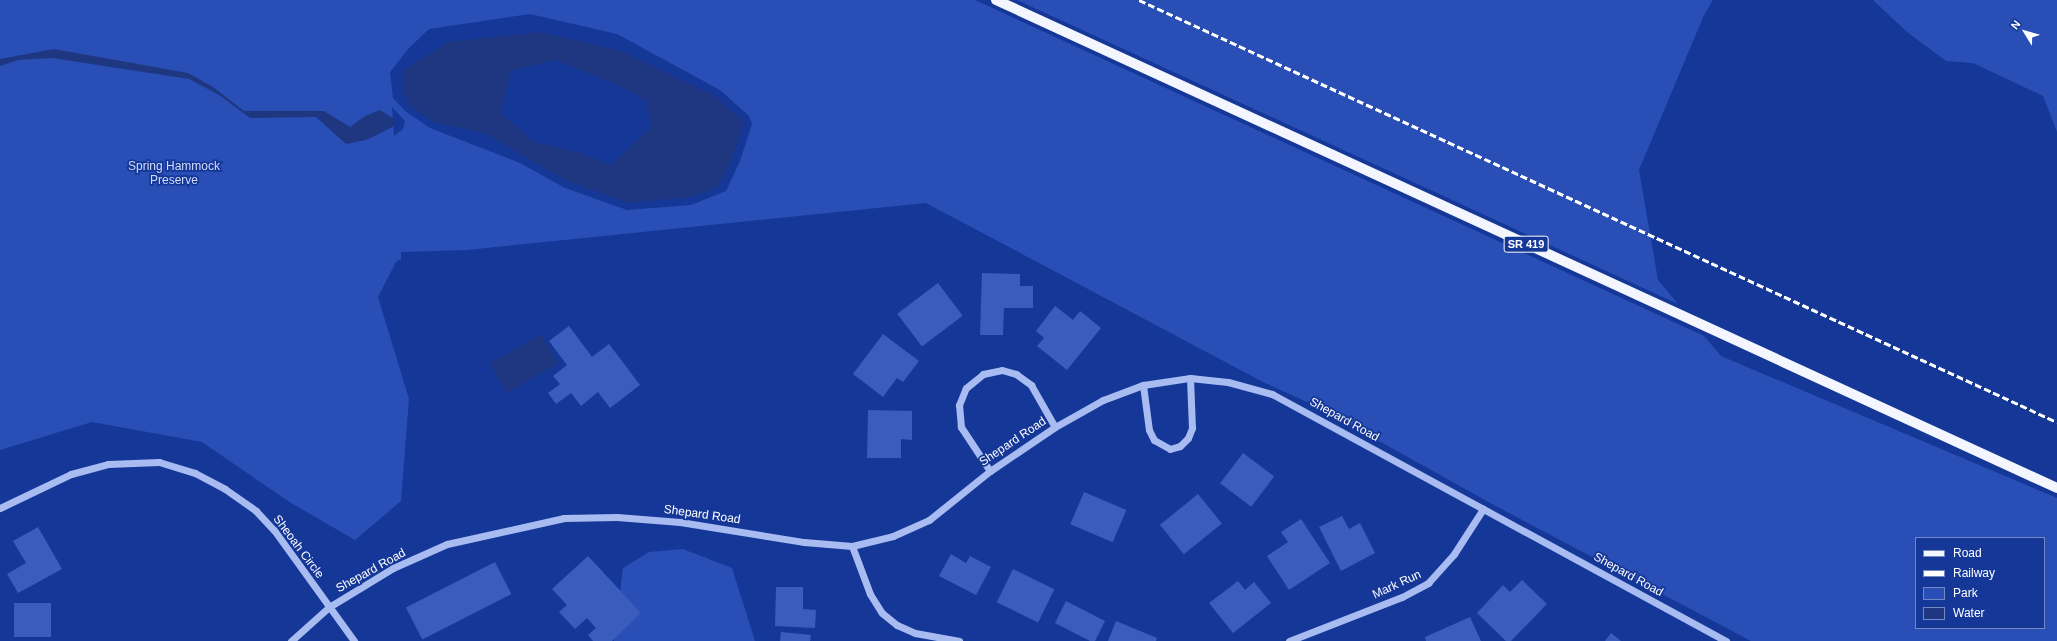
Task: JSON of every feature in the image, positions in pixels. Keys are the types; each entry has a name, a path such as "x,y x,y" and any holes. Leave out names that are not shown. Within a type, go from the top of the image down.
{"main road":[{"name":"SR 419","path":"996,0 2057,488"}],"street":[{"path":"990,471 961,427 959,405 966,388 983,374 1002,370 1016,374 1026,381 1031,385 1055,427"},
{"path":"1143,386 1149,430 1154,440 1170,449 1180,446 1188,438 1192,428 1190,378"},
{"name":"Shepard Road","path":"291,641 329,607 393,568 447,544 564,518 617,517 680,522 804,542 852,546 892,536 928,520 990,471 1055,427 1103,400 1143,386 1190,378 1228,382 1272,394 1484,509 1715,638 1726,641"},
{"name":"Sheoah Circle","path":"0,508 71,474 108,464 159,462 195,473 225,489 256,511 274,530 354,641"},
{"name":"Mark Run","path":"1289,641 1402,597 1428,583 1454,554 1484,509"},
{"path":"852,546 870,594 882,613 897,625 915,633 958,641"}],"green space":[{"name":"Spring Hammock Preserve","path":"0,0 975,0 1704,336 1721,356 2057,498 2057,641 1751,641 1492,504 1318,407 1263,382 926,203 467,250 401,252 401,259 396,262 378,297 409,399 401,501 355,540 291,503 202,442 92,422 0,450","holes":["530,14 617,34 720,90 749,116 752,124 740,161 726,191 691,205 627,210 565,188 520,163 430,128 405,111 393,98 390,72 409,48 429,29","392,107 405,121 403,129 394,136"]},
{"path":"1017,0 1713,0 1704,15 1639,170 1658,280 1678,304"},
{"path":"1873,0 2057,0 2057,132 2043,96 1973,63 1946,61 1907,32"},
{"path":"683,549 732,568 755,641 614,641 623,568 649,552"}],"water":[{"path":"540,32 619,50 715,96 744,121 733,157 718,187 690,197 629,203 567,181 486,134 434,122 409,105 403,92 402,71 448,42","holes":["555,60 618,85 647,101 651,127 611,165 578,152 534,142 501,113 511,71"]},
{"path":"54,49 188,73 213,87 244,111 324,111 350,127 365,116 380,110 396,120 394,126 379,134 366,140 346,144 316,117 250,118 219,95 189,79 52,58 18,60 0,66 0,59"},
{"path":"541,334 558,363 507,393 490,364"}],"building":[{"path":"982,273 1020,274 1020,286 1033,286 1033,308 1004,308 1003,335 980,335"},
{"path":"938,283 963,316 922,346 897,314"},
{"path":"1055,306 1073,320 1080,311 1101,328 1067,370 1037,346 1044,338 1036,331"},
{"path":"569,326 592,357 609,344 640,385 610,408 598,392 581,406 571,393 556,404 548,393 560,384 553,376 567,365 549,341"},
{"path":"883,334 919,361 903,382 897,378 883,397 853,374"},
{"path":"868,410 912,411 912,440 901,439 901,458 867,458"},
{"path":"1243,453 1274,476 1251,507 1220,483"},
{"path":"1084,492 1126,510 1113,542 1070,524"},
{"path":"1198,494 1222,524 1184,554 1160,525"},
{"path":"1342,516 1349,529 1360,523 1375,553 1341,571 1319,527"},
{"path":"1301,519 1330,563 1289,590 1267,556 1288,542 1281,532"},
{"path":"38,527 62,569 18,593 7,574 26,563 13,541"},
{"path":"951,554 966,563 970,556 991,567 976,595 939,576"},
{"path":"588,556 641,613 612,641 593,641 588,635 596,628 587,618 575,629 559,612 567,605 552,589"},
{"path":"495,562 511,594 422,639 406,607"},
{"path":"1013,569 1054,589 1038,622 997,602"},
{"path":"1522,580 1547,604 1511,641 1506,641 1477,613 1503,585 1510,592"},
{"path":"1238,581 1245,590 1254,582 1271,603 1233,633 1209,603"},
{"path":"776,587 803,587 803,609 816,610 815,628 775,626"},
{"path":"1066,601 1105,621 1095,641 1090,641 1055,623"},
{"path":"14,603 51,603 51,637 14,637"},
{"path":"1470,617 1481,641 1426,641 1425,637"},
{"path":"1116,621 1157,638 1156,641 1108,641"},
{"path":"781,632 811,635 810,641 780,641"},
{"path":"1611,633 1621,641 1605,641"}],"railway":[{"path":"1139,0 2057,422"}]}
